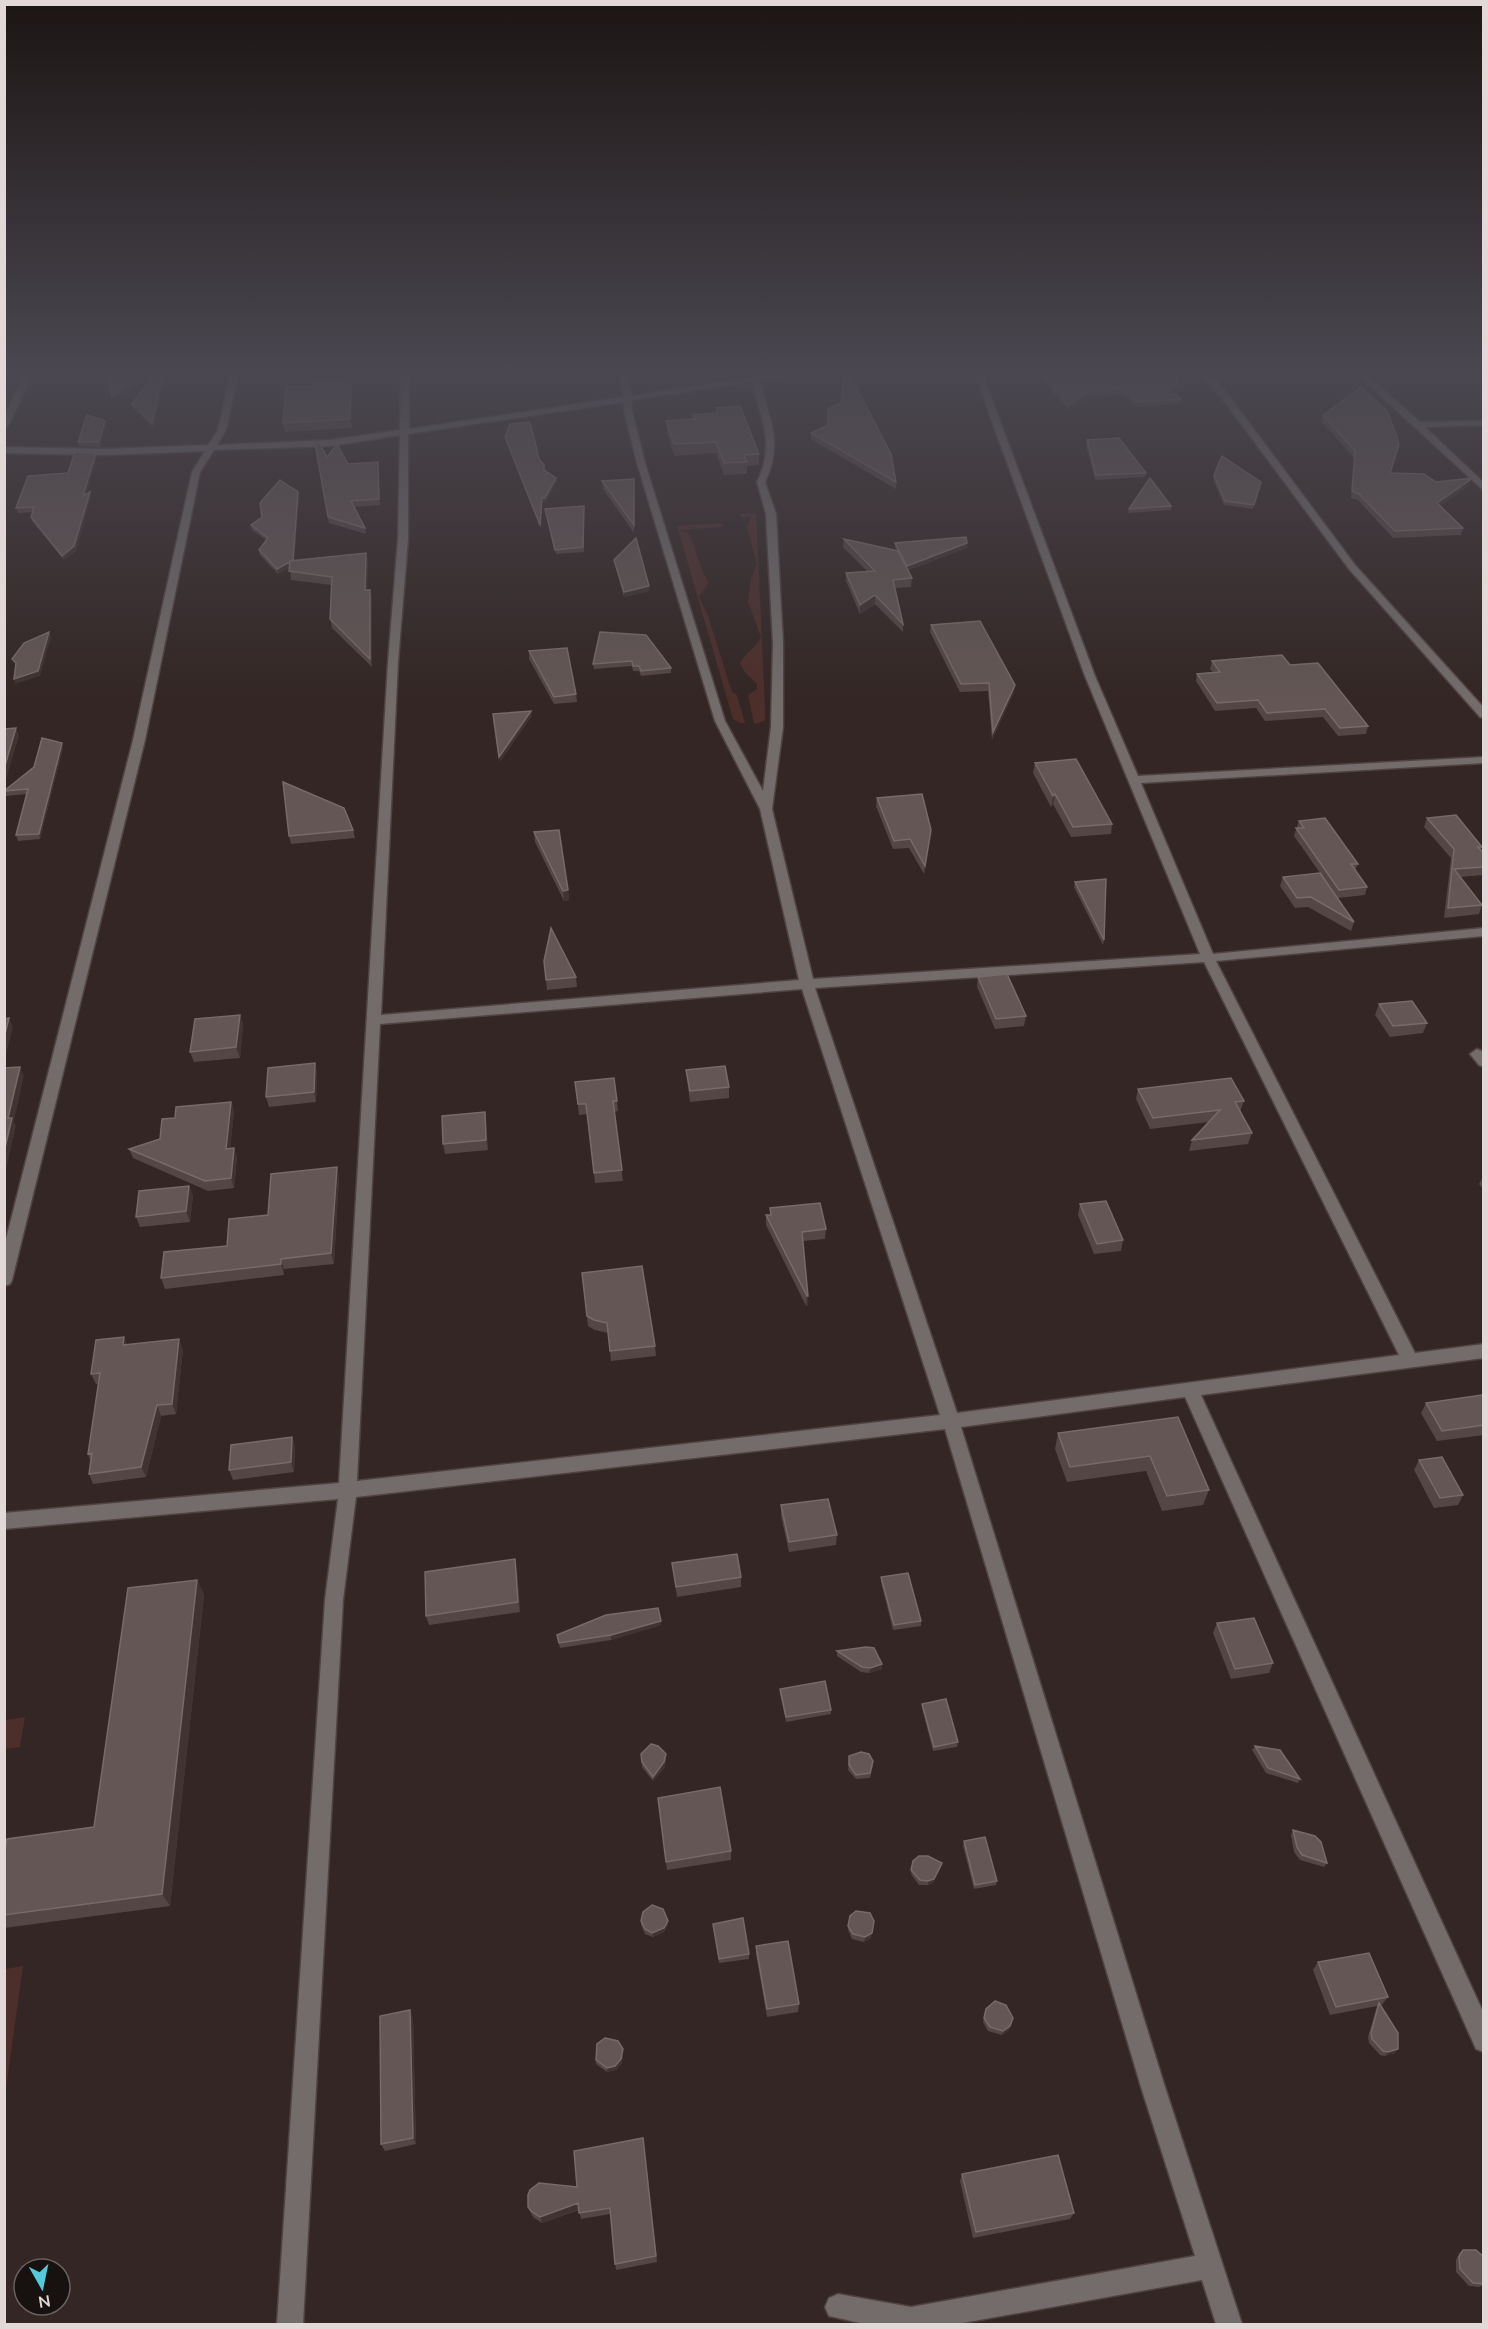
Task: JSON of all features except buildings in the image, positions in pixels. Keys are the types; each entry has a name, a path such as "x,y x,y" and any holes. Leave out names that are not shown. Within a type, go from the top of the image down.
{"street":[{"path":"4,1280 137,752 194,484"},
{"path":"290,2325 334,1600 348,1490 393,662 403,539 404,484"},
{"path":"648,484 720,721 766,809 807,984 951,1421 1153,2087 1229,2325"},
{"path":"762,484 764,497 771,514 778,643 777,727 766,809"},
{"path":"1019,484 1090,676 1208,958 1411,1362"},
{"path":"1290,484 1352,567 1484,716"},
{"path":"1134,780 1484,760"},
{"path":"375,1020 807,984 1208,958 1484,932"},
{"path":"4,1521 348,1490 951,1421 1484,1351"},
{"path":"1190,1390 1484,2041"},
{"path":"838,2307 911,2320 1211,2266"}],"shaded area":[{"path":"756,513 765,721 754,724 748,695 757,689 757,684 744,671 740,663 761,637 748,602 751,578 757,564 747,528 751,517 741,517 740,514"},
{"path":"721,523 723,527 679,530 688,533 708,583 699,597 708,616 732,692 737,695 745,723 733,719 677,526"},
{"path":"25,1717 20,1747 5,1749 5,1720"},
{"path":"23,1966 5,2096 5,1969"}]}
